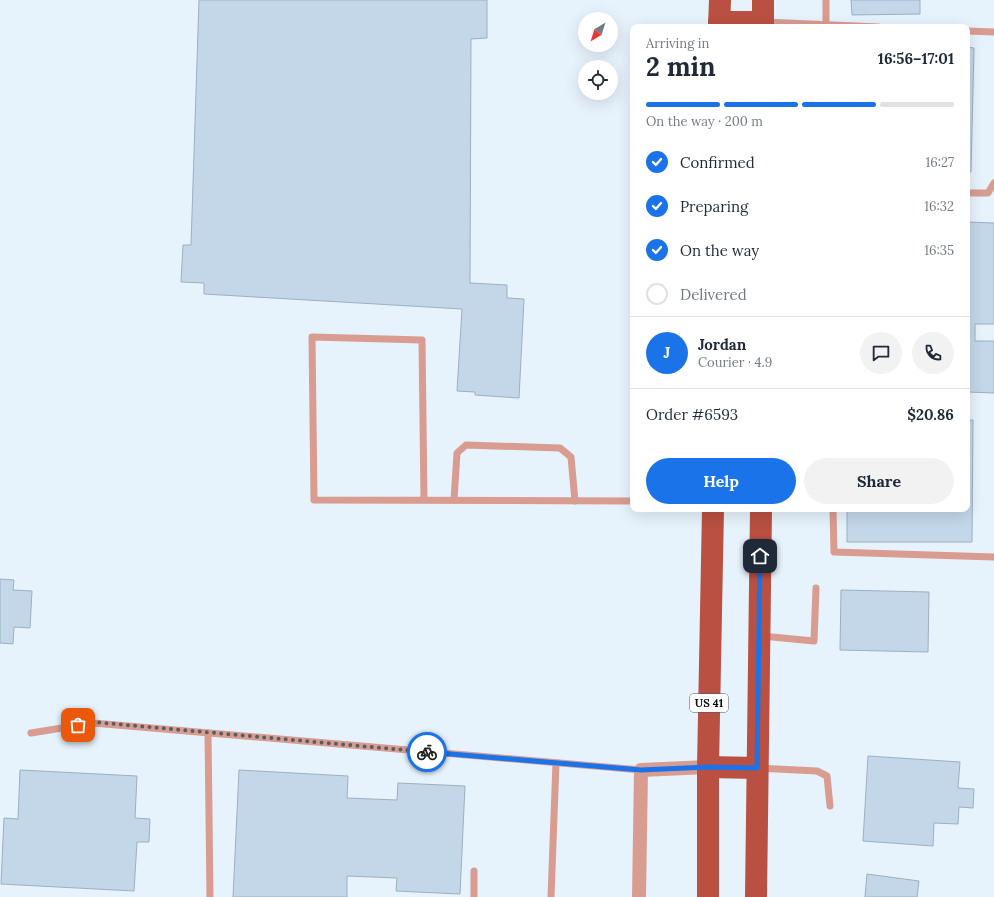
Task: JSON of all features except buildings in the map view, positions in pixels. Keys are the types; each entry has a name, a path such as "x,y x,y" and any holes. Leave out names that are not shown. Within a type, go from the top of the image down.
{"main road":[{"path":"719,24 720,0"},
{"path":"763,0 763,24"},
{"name":"US 41","path":"708,897 708,767 713,512"},
{"path":"756,897 761,512"},
{"path":"708,767 757,768"}],"street":[{"path":"639,897 641,770 708,767"}],"lane":[{"path":"826,0 826,24"},
{"path":"970,31 994,32"},
{"path":"970,193 991,195 994,183"},
{"path":"424,500 422,340 312,337 314,500 630,501"},
{"path":"454,500 457,453 466,445 560,448 571,457 575,501"},
{"path":"833,512 834,552 994,557"},
{"path":"759,636 814,641 816,588"},
{"path":"31,733 93,722 641,770"},
{"path":"208,733 210,897"},
{"path":"551,897 556,763"},
{"path":"757,768 817,771 827,776 830,806"},
{"path":"474,871 474,897"}],"way so far":[{"path":"78,725 93,722 427,752"}],"route":[{"path":"427,752 641,770 708,767 757,768 760,556"}]}
